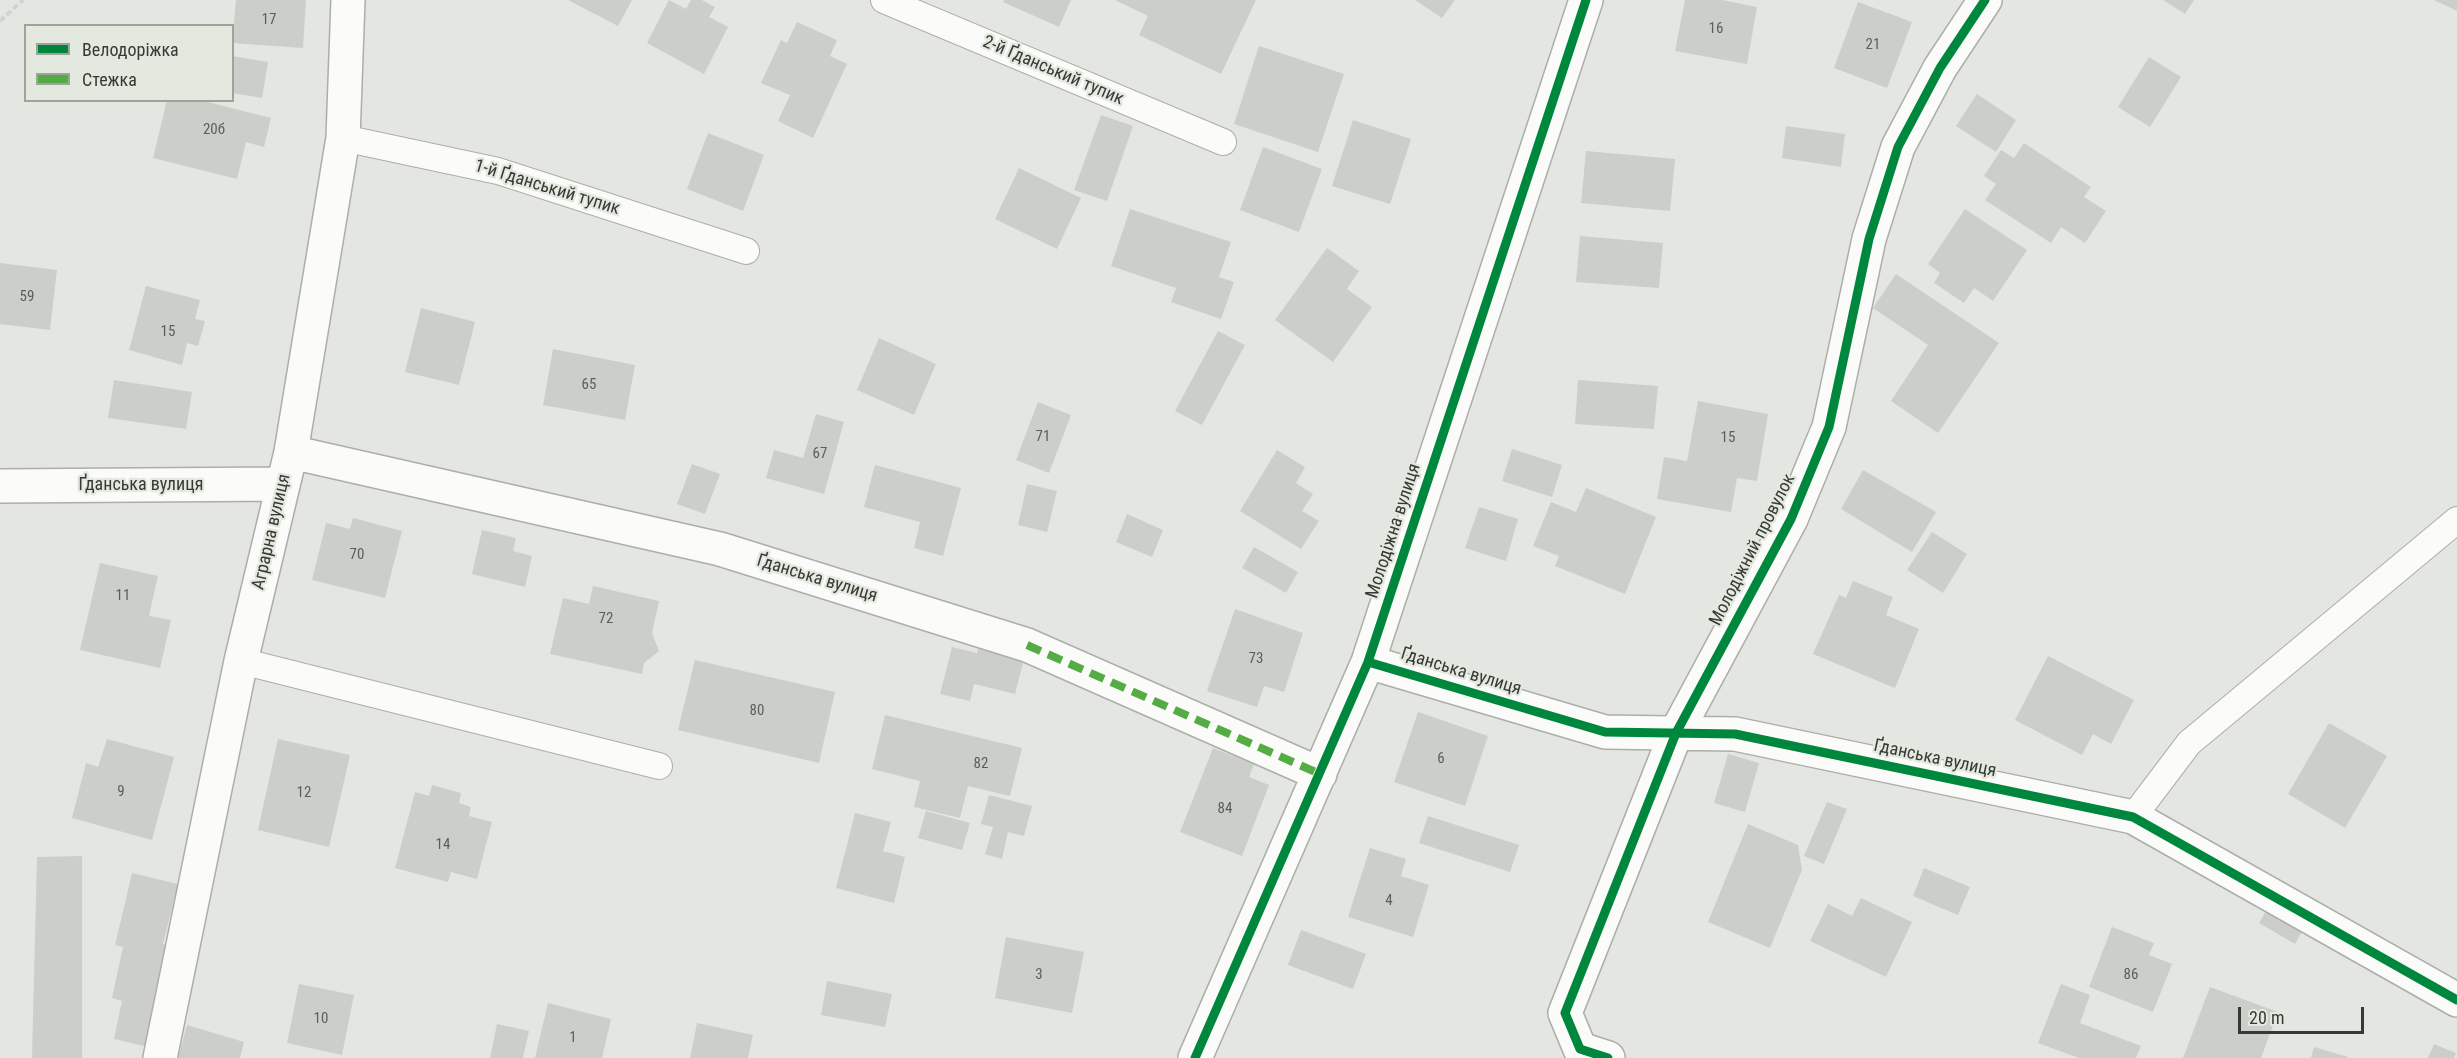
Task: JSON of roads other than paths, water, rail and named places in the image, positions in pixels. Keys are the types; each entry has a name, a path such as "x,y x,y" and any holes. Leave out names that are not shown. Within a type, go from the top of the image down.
{"street":[{"name":"Аграрна вулиця","path":"160,1058 241,661 291,452 344,138 348,0"},
{"name":"Молодіжна вулиця","path":"1195,1058 1368,662 1586,0"},
{"name":"Молодіжний провулок","path":"1608,1058 1580,1049 1564,1013 1676,733 1791,519 1829,427 1869,238 1898,147 1940,68 1985,0"},
{"name":"Ґданська вулиця","path":"291,452 720,549 1027,645 1320,774"},
{"name":"Ґданська вулиця","path":"0,486 282,484"},
{"name":"Ґданська вулиця","path":"1368,662 1605,732 1734,734 2133,817 2457,1000"}],"lane":[{"name":"2-й Ґданський тупик","path":"884,0 1223,142"},
{"name":"1-й Ґданський тупик","path":"344,138 498,171 746,251"},
{"path":"2133,817 2189,743 2457,520"},
{"path":"241,661 659,766"}]}
